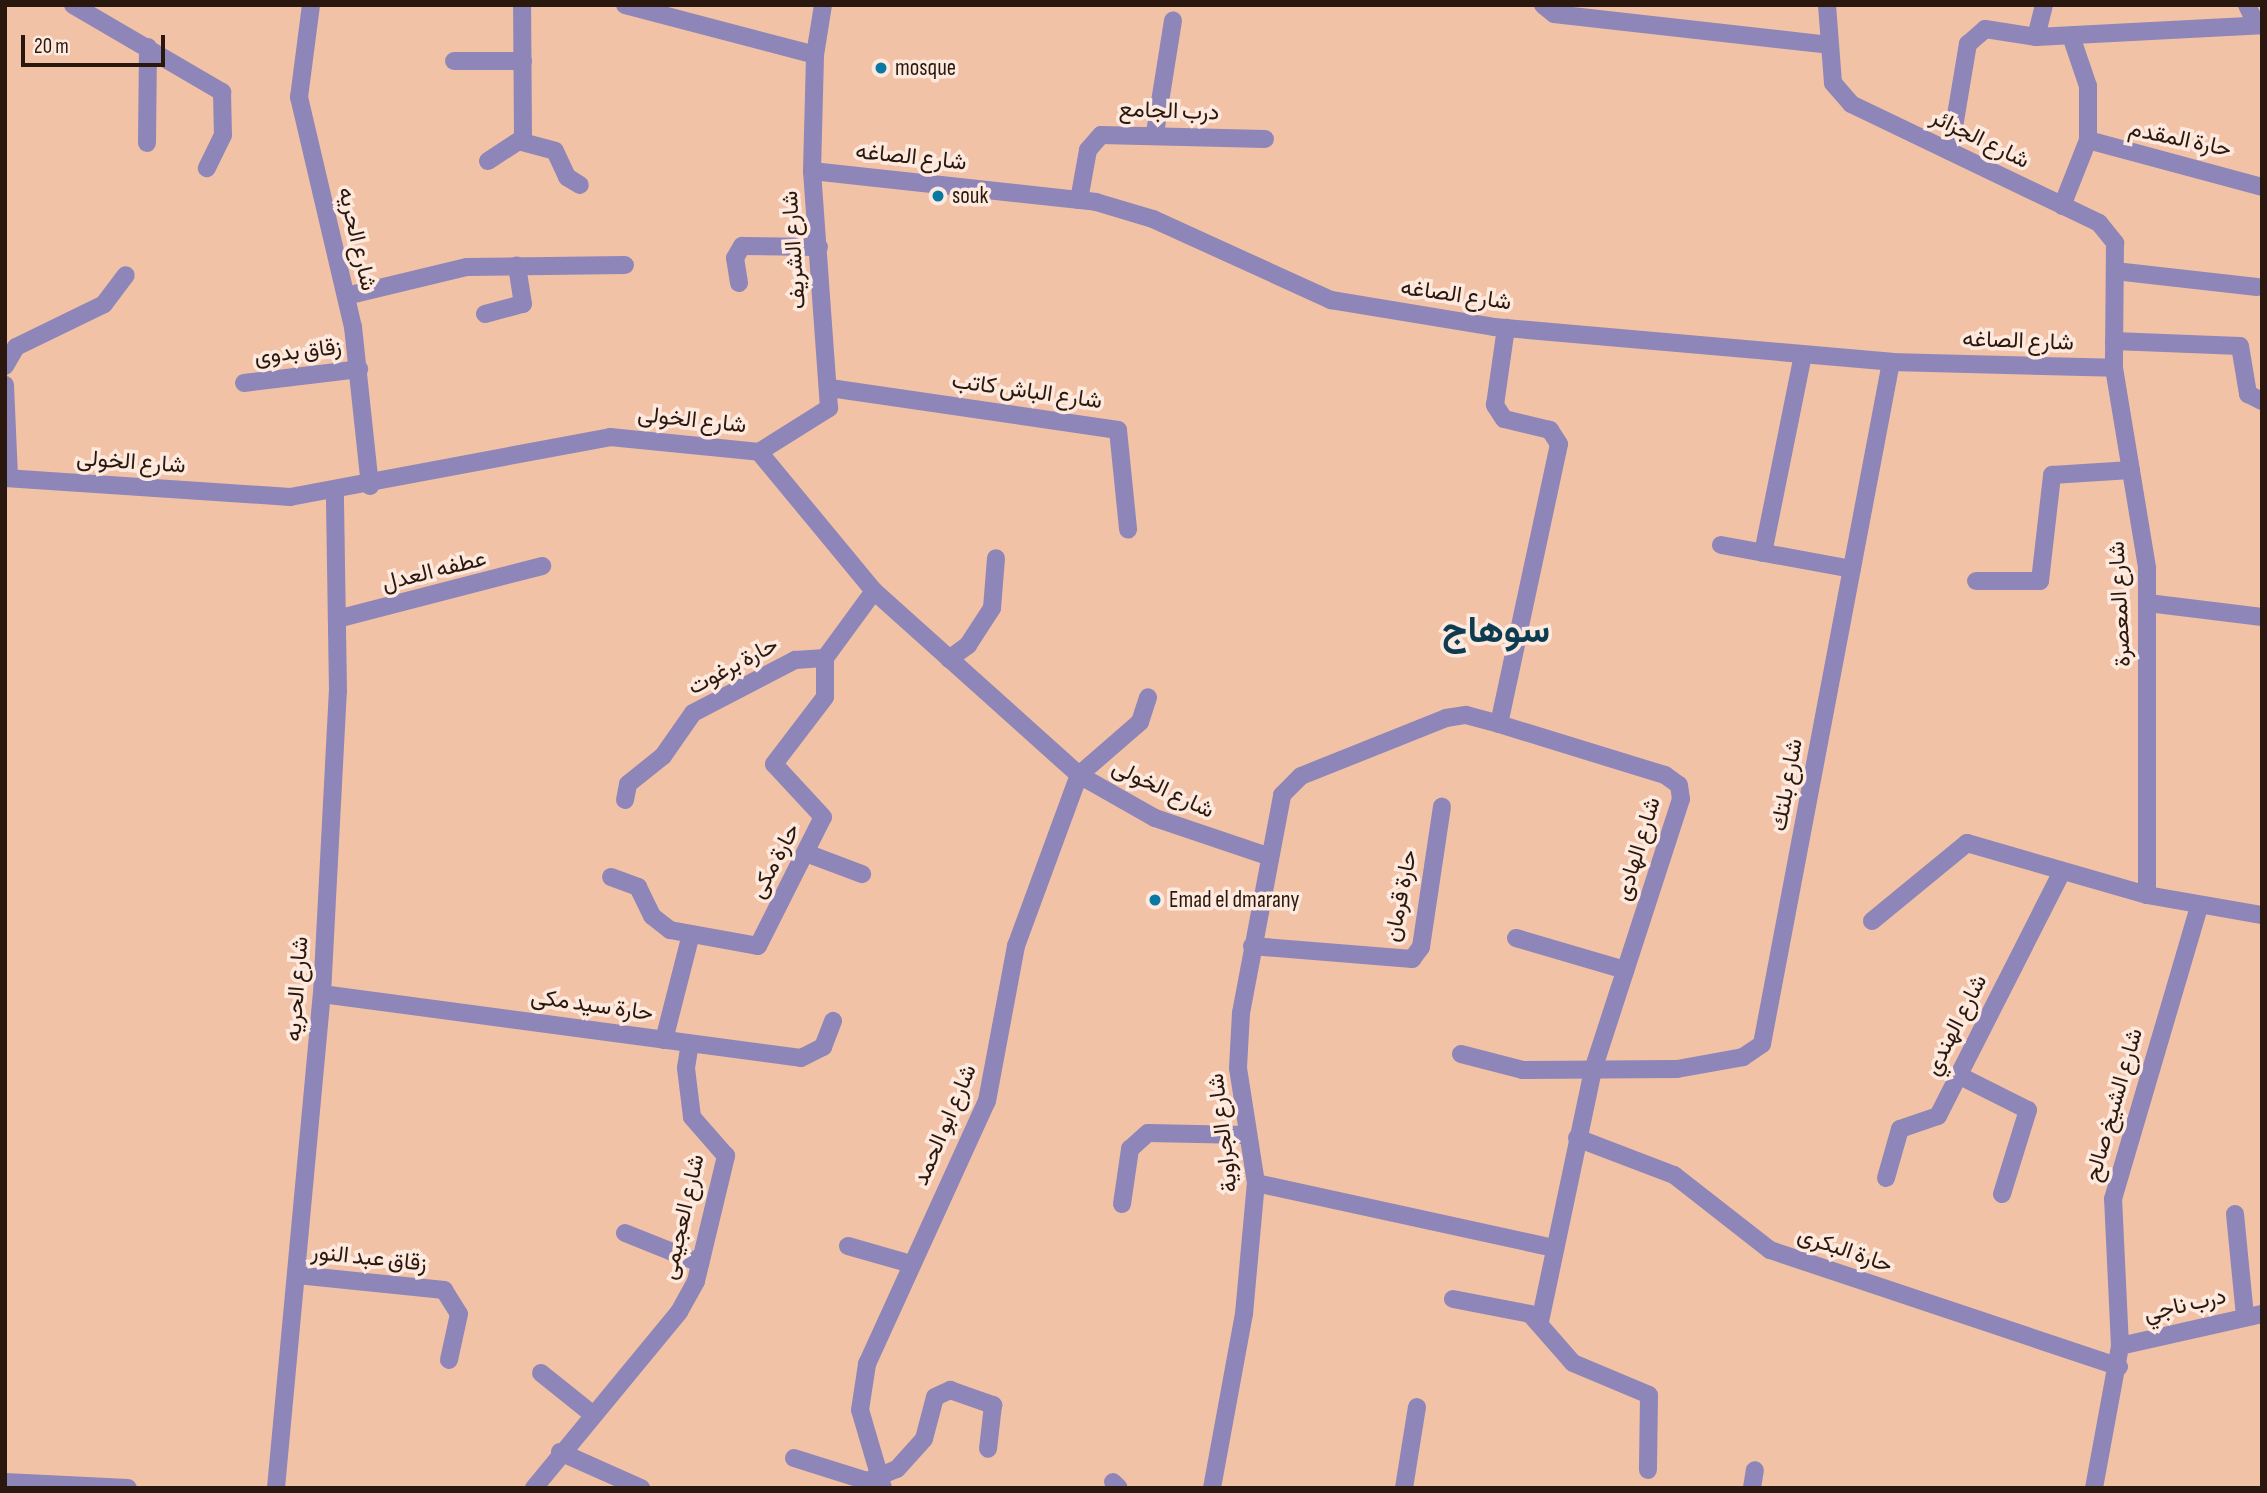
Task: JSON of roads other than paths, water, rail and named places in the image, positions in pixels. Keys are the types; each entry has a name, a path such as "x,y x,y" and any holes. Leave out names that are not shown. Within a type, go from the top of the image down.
{"street":[{"path":"73,5 222,92 223,135 207,168"},
{"name":"شارع الحريه","path":"312,5 299,97 346,296 359,369 370,486"},
{"path":"522,5 522,142"},
{"path":"625,5 815,55"},
{"name":"شارع الشريف","path":"759,452 830,408 812,171 815,55 823,5"},
{"path":"1543,5 1554,13 1829,45"},
{"name":"شارع الجزائر","path":"1826,5 1833,83 1851,104 2062,206 2109,232 2115,271"},
{"path":"2036,37 2043,5"},
{"path":"1950,151 1972,37 1985,29 2036,37 2259,25 2247,5"},
{"path":"1155,133 1173,20"},
{"path":"2062,206 2088,140 2088,86 2071,36"},
{"path":"146,143 148,47"},
{"path":"454,61 523,61"},
{"name":"درب الجامع","path":"1079,201 1094,141 1113,131 1265,139"},
{"name":"حارة المقدم","path":"2088,140 2262,187"},
{"path":"488,161 522,142 555,151 562,170 580,185"},
{"name":"شارع الصاغه","path":"812,171 1079,201 1153,219 1331,300 1506,328 1891,362 2114,368"},
{"path":"740,283 735,258 742,246 819,247"},
{"path":"485,314 523,304 517,265"},
{"path":"346,296 467,267 625,265"},
{"path":"2115,271 2257,286"},
{"name":"شارع المعصرة","path":"2115,271 2114,368 2131,470 2148,603 2147,895"},
{"path":"5,366 16,347 104,304 126,275"},
{"path":"1499,724 1559,444 1550,430 1504,419 1495,405 1506,328"},
{"path":"2114,341 2240,346 2248,394 2262,401"},
{"path":"1763,553 1803,355"},
{"name":"شارع بلتك","path":"1593,1070 1714,1064 1754,1053 1762,1044 1891,362"},
{"name":"زقاق بدوى","path":"244,383 359,369"},
{"path":"5,385 7,478"},
{"name":"شارع الباش كاتب","path":"830,388 1114,428 1123,442 1128,529"},
{"name":"شارع الخولى","path":"7,478 290,497 335,493 479,458 610,437 759,452 874,591 1079,775 1155,818 1267,856"},
{"path":"1976,581 2040,581 2052,475 2131,470"},
{"name":"شارع الحريه","path":"276,1488 322,994 337,619 335,493"},
{"path":"1721,545 1852,569"},
{"path":"949,659 968,645 992,608 996,558"},
{"name":"عطفه العدل","path":"337,619 542,566"},
{"path":"825,658 874,591"},
{"path":"2148,603 2262,617"},
{"name":"حارة برغوت","path":"625,800 634,778 663,756 693,713 795,660 825,658"},
{"name":"حارة مكى","path":"611,877 638,887 661,925 691,934 758,946 807,853 822,817 774,764 825,697 825,658"},
{"path":"1079,775 1140,722 1148,697"},
{"name":"شارع الهادى","path":"1267,856 1282,795 1301,776 1446,718 1466,715 1499,724 1665,775 1679,785 1681,799 1593,1070 1540,1322"},
{"name":"شارع ابو الحمد","path":"881,1482 864,1434 862,1387 911,1264 986,1101 1016,946 1079,775"},
{"name":"حارة قرمان","path":"1252,946 1412,959 1421,947 1442,807"},
{"path":"1872,921 1967,843 2147,895 2262,915"},
{"path":"807,853 862,874"},
{"name":"شارع الجراوية","path":"1212,1488 1242,1327 1256,1183 1246,1135 1238,1068 1252,946 1267,856"},
{"name":"شارع الهندي","path":"1886,1178 1900,1129 1935,1121 2062,872"},
{"name":"شارع الشيخ صالح","path":"2094,1488 2119,1367 2113,1199 2199,906"},
{"path":"664,1040 691,934"},
{"path":"1516,938 1625,971"},
{"name":"حارة سيد مكى","path":"322,994 809,1058 823,1047 834,1021"},
{"name":"شارع العجيمى","path":"534,1488 591,1413 679,1312 700,1263 726,1156 692,1117 690,1044"},
{"path":"1461,1054 1523,1070 1593,1070"},
{"path":"1958,1074 2028,1110 2002,1194"},
{"path":"1122,1204 1130,1149 1148,1133 1246,1135"},
{"name":"حارة البكرى","path":"1577,1138 1674,1175 1770,1250 2119,1367"},
{"path":"1256,1183 1555,1248"},
{"path":"2235,1214 2253,1315"},
{"path":"625,1233 700,1263"},
{"path":"848,1246 911,1264"},
{"name":"زقاق عبد النور","path":"297,1275 444,1290 459,1314 449,1360"},
{"path":"1453,1299 1516,1310 1540,1322 1573,1363 1649,1395 1648,1470"},
{"name":"درب ناجي","path":"2120,1346 2253,1315"},
{"path":"541,1373 591,1413"},
{"path":"794,1458 850,1477 881,1482 914,1454 934,1397 950,1390 993,1405 988,1449"},
{"path":"1404,1488 1418,1407"},
{"path":"560,1452 641,1488"},
{"path":"5,1482 128,1488"}],"place":[{"name":"mosque","path":"881,68"},
{"name":"souk","path":"938,196"},
{"name":"Emad el dmarany","path":"1155,900"}],"district":[{"name":"سوهاج","path":"1496,631"}]}
